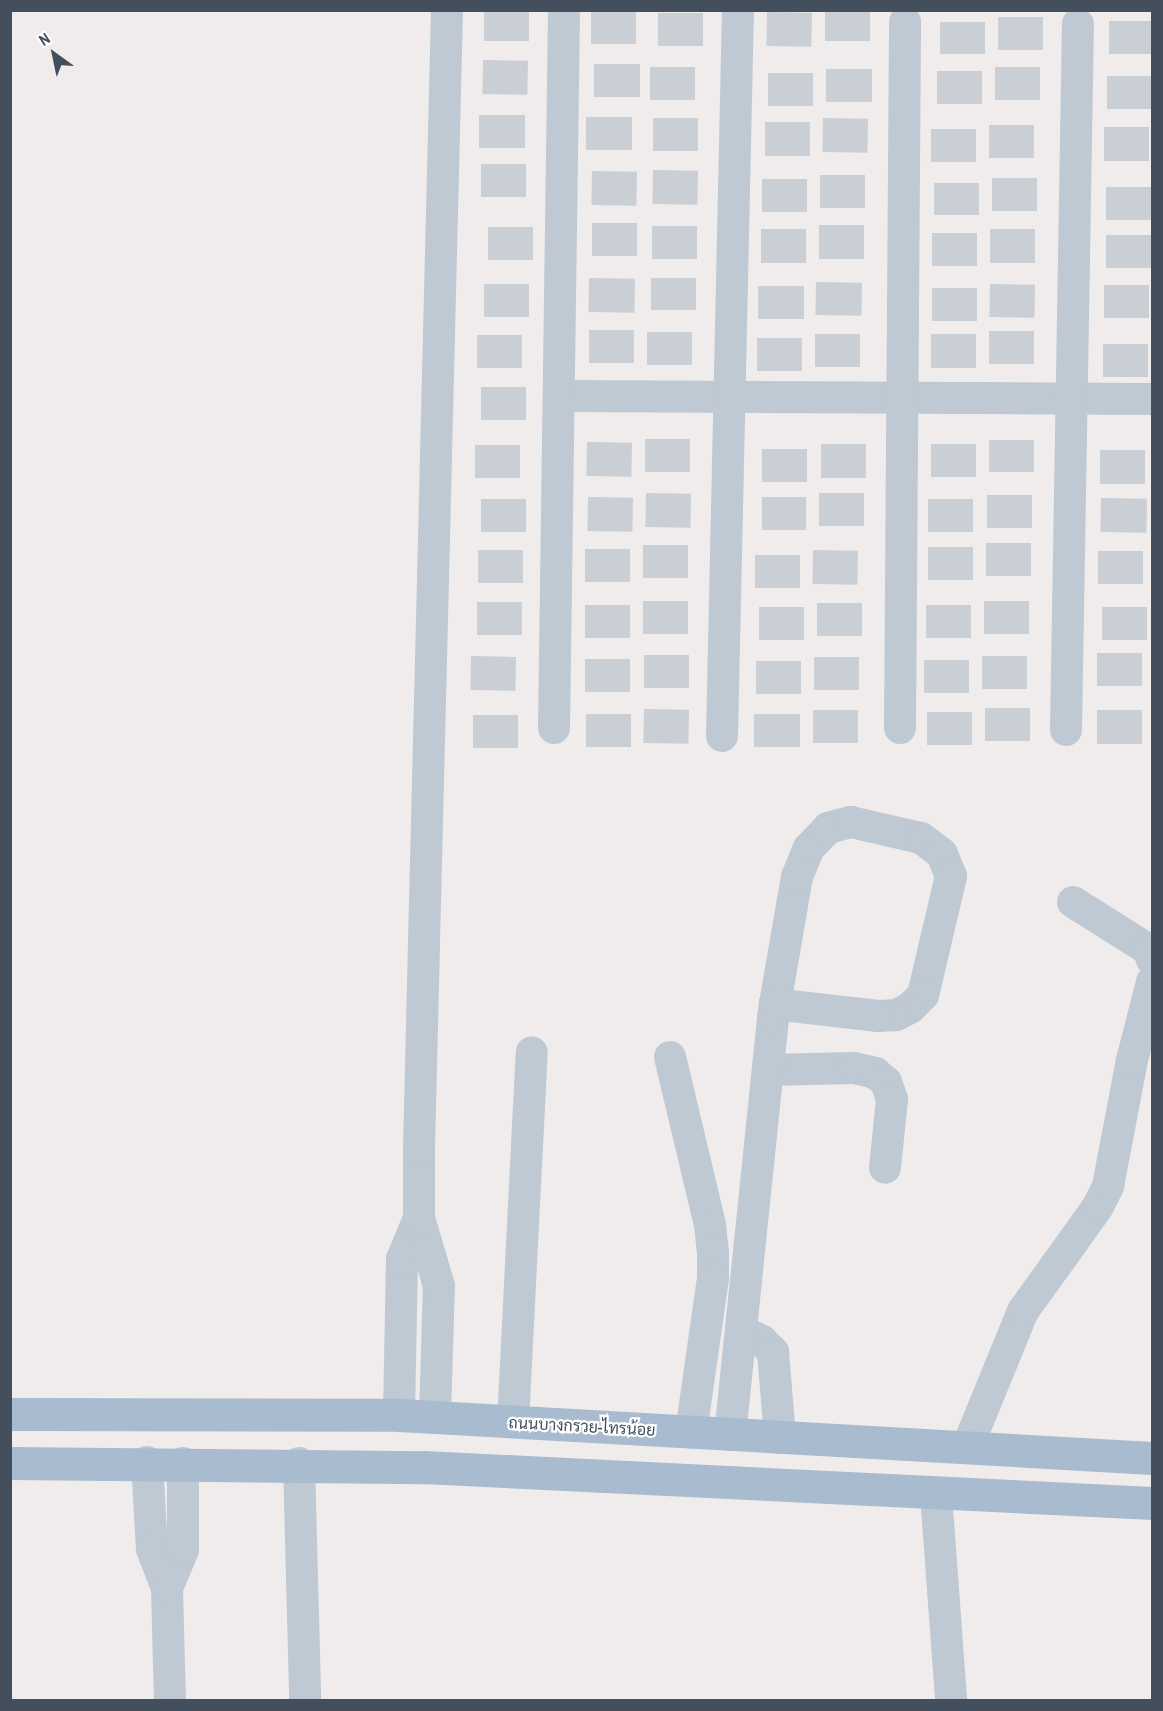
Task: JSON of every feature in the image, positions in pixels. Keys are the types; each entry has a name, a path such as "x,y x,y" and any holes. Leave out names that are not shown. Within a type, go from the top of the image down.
{"main road":[{"name":"ถนนบางกรวย-ไทรน้อย","path":"10,1414 399,1415 1152,1458"},
{"path":"10,1463 299,1463 1152,1503"}],"street":[{"path":"435,1417 439,1286 419,1218 447,10"},
{"path":"722,736 738,11"},
{"path":"554,728 564,15"},
{"path":"900,728 905,22"},
{"path":"1066,730 1078,24"},
{"path":"560,396 1152,399"},
{"path":"730,1435 768,1070 776,1004 797,877 809,848 828,828 851,822 921,838 942,854 951,876 923,995 910,1008 896,1015 878,1016 776,1004"},
{"path":"1073,903 1151,949"},
{"path":"967,1449 1023,1311 1097,1208 1108,1186 1132,1060 1152,982"},
{"path":"513,1422 532,1052"},
{"path":"670,1057 710,1225 713,1252 713,1278 691,1432"},
{"path":"768,1070 854,1068 875,1073 886,1082 892,1099 885,1167"},
{"path":"399,1415 402,1259 419,1218"},
{"path":"741,1331 762,1341 773,1352 780,1438"},
{"path":"147,1462 152,1549 167,1588 170,1701"},
{"path":"167,1588 183,1550 183,1463"},
{"path":"299,1463 304,1701"},
{"path":"936,1494 951,1701"}],"building":[{"path":"484,10 529,10 529,41 484,41"},
{"path":"825,10 870,10 870,41 825,41"},
{"path":"591,12 636,12 636,44 591,44"},
{"path":"767,12 812,13 811,47 766,46"},
{"path":"658,13 703,13 703,46 658,46"},
{"path":"998,17 1043,17 1043,50 998,50"},
{"path":"1109,21 1152,21 1152,54 1109,54"},
{"path":"940,22 985,22 985,54 940,54"},
{"path":"483,60 528,61 527,95 482,94"},
{"path":"594,64 640,64 640,97 594,97"},
{"path":"650,67 695,67 695,100 650,100"},
{"path":"995,67 1040,67 1040,100 995,100"},
{"path":"826,69 872,69 872,102 826,102"},
{"path":"937,71 982,71 982,104 937,104"},
{"path":"768,73 813,73 813,106 768,106"},
{"path":"1107,76 1152,76 1152,109 1107,109"},
{"path":"479,115 525,115 525,148 479,148"},
{"path":"586,117 632,117 632,150 586,150"},
{"path":"653,118 698,118 698,151 653,151"},
{"path":"823,118 868,119 867,153 822,152"},
{"path":"765,122 810,122 810,156 765,156"},
{"path":"989,125 1034,125 1034,158 989,158"},
{"path":"1104,127 1149,127 1149,161 1104,161"},
{"path":"931,129 976,129 976,162 931,162"},
{"path":"481,164 526,164 526,197 481,197"},
{"path":"653,170 698,171 697,205 652,204"},
{"path":"592,171 637,172 636,206 591,205"},
{"path":"820,175 865,175 865,208 820,208"},
{"path":"992,178 1037,178 1037,211 992,211"},
{"path":"762,179 807,179 807,212 762,212"},
{"path":"934,183 979,183 979,215 934,215"},
{"path":"1106,187 1151,187 1151,220 1106,220"},
{"path":"592,223 637,223 637,256 592,256"},
{"path":"819,225 864,225 864,259 819,259"},
{"path":"652,226 697,226 697,259 652,259"},
{"path":"488,227 533,227 533,260 488,260"},
{"path":"761,229 806,229 806,263 761,263"},
{"path":"990,229 1035,229 1035,263 990,263"},
{"path":"932,233 977,233 977,266 932,266"},
{"path":"1106,235 1151,235 1151,268 1106,268"},
{"path":"589,278 635,279 634,313 588,312"},
{"path":"651,278 696,278 696,310 651,310"},
{"path":"816,282 862,283 861,316 815,315"},
{"path":"484,284 529,284 529,317 484,317"},
{"path":"990,284 1035,285 1034,318 989,317"},
{"path":"1104,285 1149,285 1149,318 1104,318"},
{"path":"758,286 804,286 804,319 758,319"},
{"path":"932,288 977,288 977,321 932,321"},
{"path":"589,330 634,330 634,363 589,363"},
{"path":"989,331 1034,331 1034,364 989,364"},
{"path":"647,332 692,332 692,365 647,365"},
{"path":"815,334 860,334 860,367 815,367"},
{"path":"931,334 976,334 976,368 931,368"},
{"path":"477,335 522,335 522,368 477,368"},
{"path":"757,338 802,338 802,371 757,371"},
{"path":"1103,344 1148,344 1148,377 1103,377"},
{"path":"481,387 526,387 526,420 481,420"},
{"path":"645,439 690,439 690,472 645,472"},
{"path":"989,440 1034,440 1034,472 989,472"},
{"path":"587,442 632,443 631,477 586,476"},
{"path":"821,444 866,444 866,478 821,478"},
{"path":"931,444 976,444 976,477 931,477"},
{"path":"475,445 520,445 520,478 475,478"},
{"path":"762,449 807,449 807,482 762,482"},
{"path":"1100,450 1145,450 1145,484 1100,484"},
{"path":"646,493 691,494 690,528 645,527"},
{"path":"819,493 864,493 864,526 819,526"},
{"path":"987,495 1032,495 1032,528 987,528"},
{"path":"588,497 633,498 632,532 587,531"},
{"path":"762,497 806,497 806,530 762,530"},
{"path":"1101,498 1147,499 1146,533 1100,532"},
{"path":"481,499 526,499 526,532 481,532"},
{"path":"928,499 973,499 973,532 928,532"},
{"path":"986,543 1031,543 1031,576 986,576"},
{"path":"643,545 688,545 688,578 643,578"},
{"path":"928,547 973,547 973,580 928,580"},
{"path":"585,549 630,549 630,582 585,582"},
{"path":"478,550 523,550 523,583 478,583"},
{"path":"813,550 858,551 857,585 812,584"},
{"path":"1098,551 1143,551 1143,584 1098,584"},
{"path":"755,555 800,555 800,588 755,588"},
{"path":"643,601 688,601 688,634 643,634"},
{"path":"984,601 1029,601 1029,634 984,634"},
{"path":"477,602 522,602 522,635 477,635"},
{"path":"817,603 862,603 862,636 817,636"},
{"path":"585,605 630,605 630,638 585,638"},
{"path":"926,605 971,605 971,638 926,638"},
{"path":"759,607 804,607 804,640 759,640"},
{"path":"1102,607 1147,607 1147,640 1102,640"},
{"path":"1097,653 1142,653 1142,686 1097,686"},
{"path":"644,655 689,655 689,688 644,688"},
{"path":"471,656 516,657 515,691 470,690"},
{"path":"982,656 1027,656 1027,689 982,689"},
{"path":"814,657 859,657 859,690 814,690"},
{"path":"585,659 630,659 630,692 585,692"},
{"path":"924,660 969,660 969,693 924,693"},
{"path":"756,661 801,661 801,694 756,694"},
{"path":"985,708 1030,708 1030,741 985,741"},
{"path":"644,709 689,710 688,744 643,743"},
{"path":"813,710 858,710 858,743 813,743"},
{"path":"1097,710 1142,710 1142,744 1097,744"},
{"path":"927,712 972,712 972,745 927,745"},
{"path":"586,714 631,714 631,747 586,747"},
{"path":"754,714 800,714 800,747 754,747"},
{"path":"473,715 518,715 518,748 473,748"}]}
